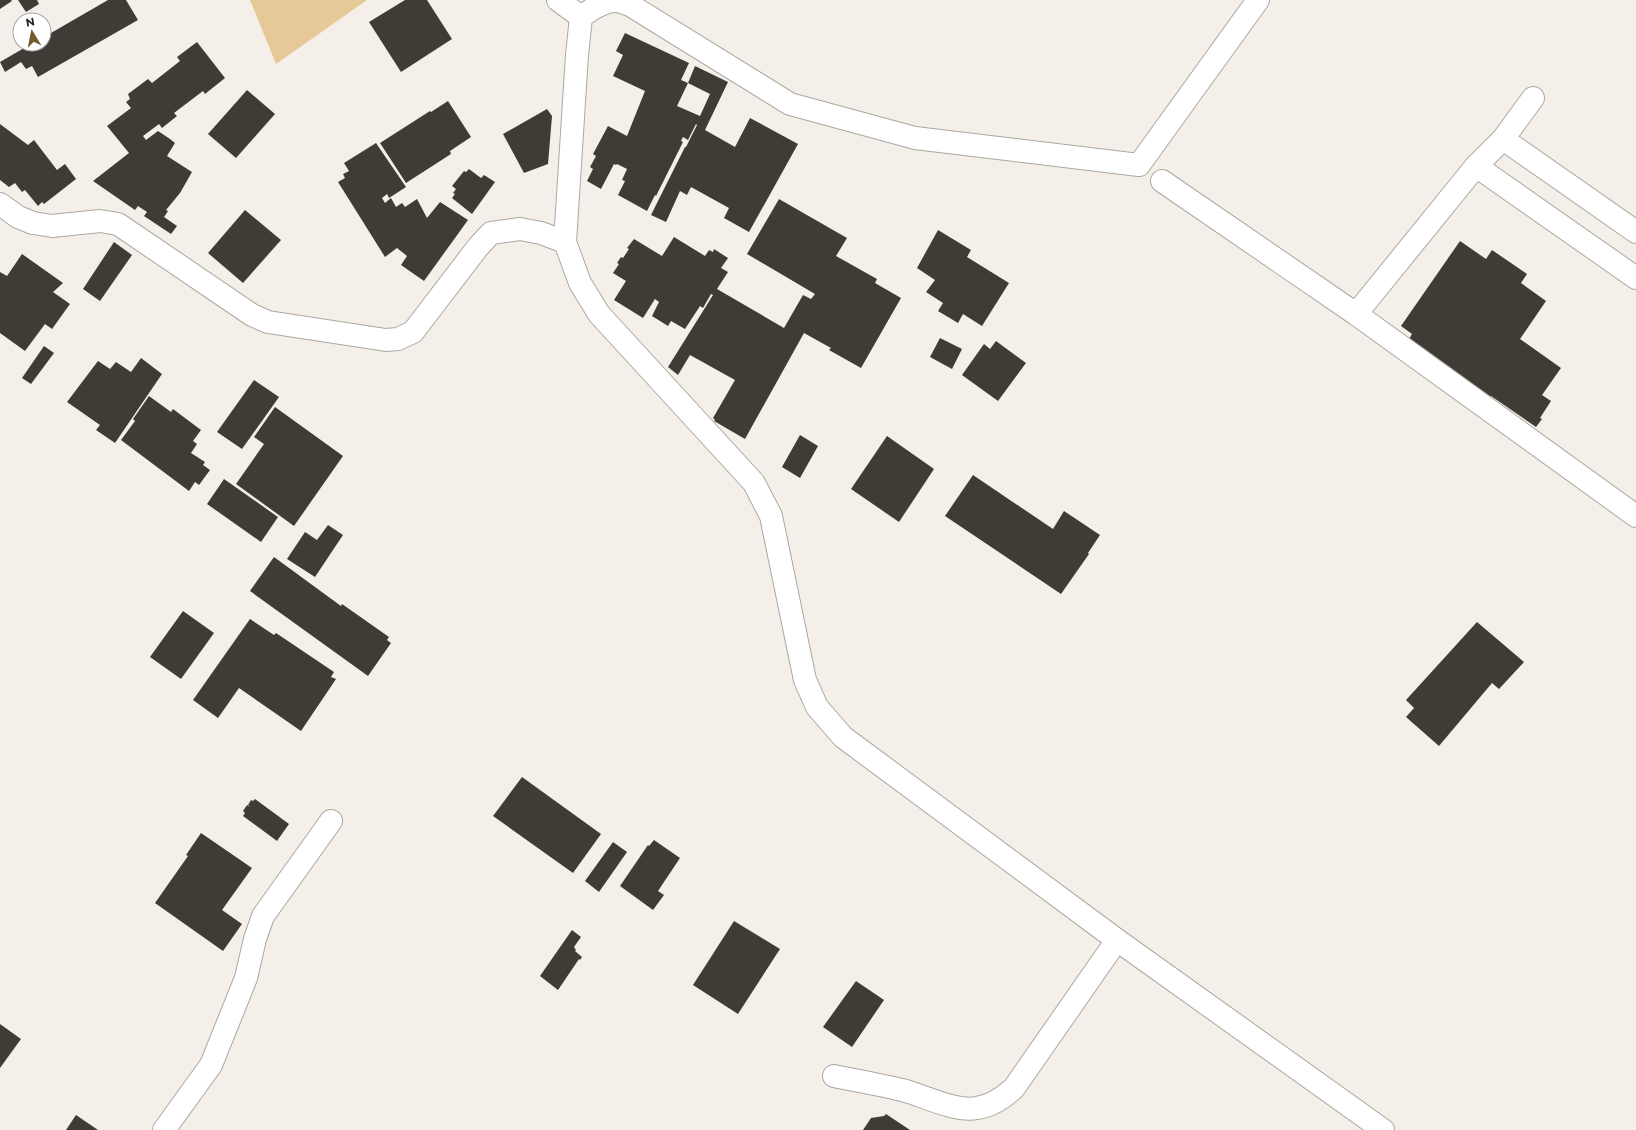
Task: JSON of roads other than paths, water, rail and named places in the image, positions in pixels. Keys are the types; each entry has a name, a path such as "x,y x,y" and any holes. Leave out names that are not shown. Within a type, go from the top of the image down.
{"street":[{"path":"558,0 581,18"},
{"path":"1258,0 1139,164 914,138 790,104 630,5 616,0 607,3 591,9 581,18 577,55 565,242 580,283 598,314 754,483 771,516 805,680 817,707 843,737 1117,940 1383,1130"},
{"path":"1356,314 1476,166 1504,139 1533,98"},
{"path":"1504,139 1636,232"},
{"path":"1476,166 1633,268"},
{"path":"1162,181 1356,314 1636,516"},
{"path":"0,204 18,217 33,223 52,226 100,221 118,224 252,315 268,322 386,340 398,339 413,332 478,247 491,233 520,229 541,233 565,242"},
{"path":"164,1130 211,1065 246,978 255,939 264,916 331,821"},
{"path":"834,1076 905,1091 963,1108 975,1109 994,1103 1003,1098 1014,1088 1117,940"}]}
